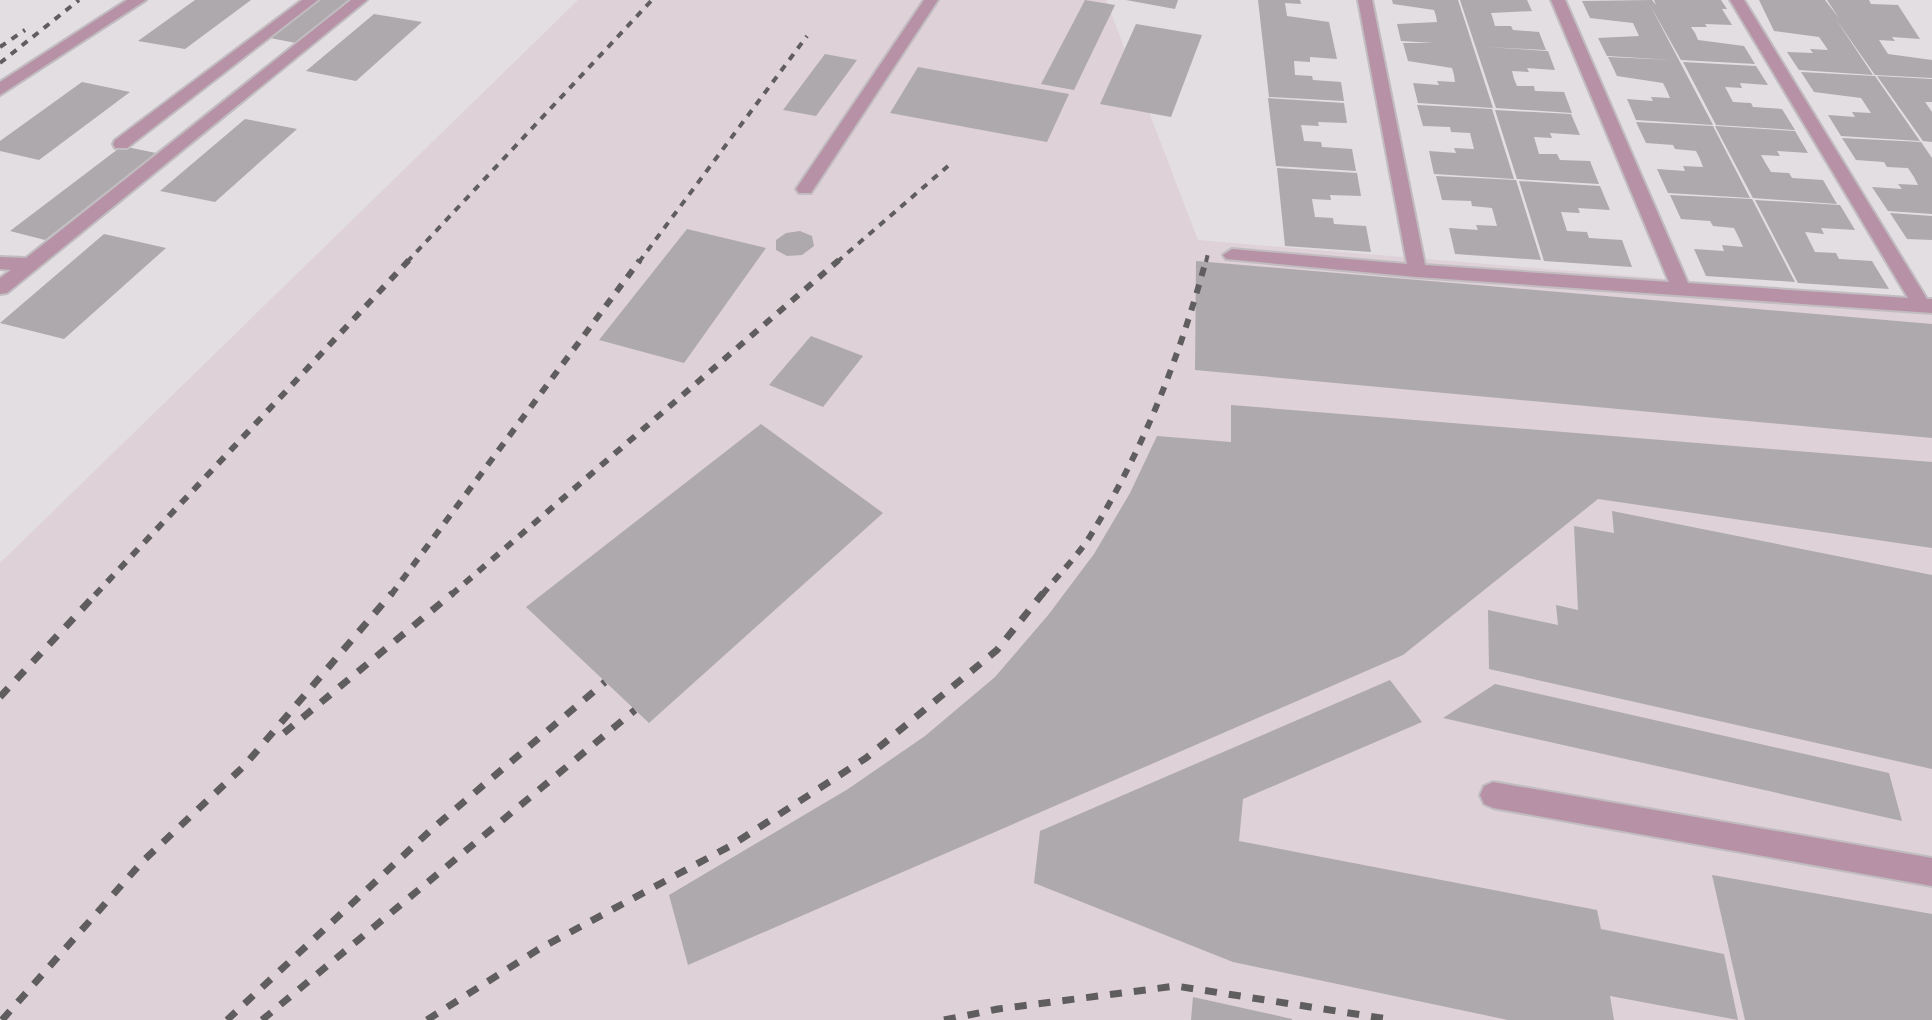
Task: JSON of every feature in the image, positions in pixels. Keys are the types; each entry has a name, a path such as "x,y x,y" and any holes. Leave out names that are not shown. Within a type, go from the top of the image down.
{"street":[{"path":"0,90 138,0"}],"lane":[{"path":"121,144 311,0"},
{"path":"0,288 360,0"},
{"path":"805,189 931,0"},
{"path":"1365,0 1417,271"},
{"path":"1558,0 1681,289"},
{"path":"1737,0 1927,306"},
{"path":"1232,255 1417,271 1927,306"},
{"path":"0,263 29,264"},
{"path":"1493,795 1932,872"}],"shaded area":[{"path":"578,0 1106,0 1198,240 1932,301 1932,1020 0,1020 0,563"}],"building":[{"path":"195,0 251,0 185,49 138,41"},
{"path":"319,0 351,0 296,43 270,38"},
{"path":"1085,0 1115,5 1074,90 1041,84"},
{"path":"1126,0 1178,0 1175,9"},
{"path":"1258,0 1300,0 1301,4 1285,3 1287,16 1329,22 1337,59 1310,57 1310,62 1294,61 1295,75 1341,82 1344,101 1269,97"},
{"path":"1392,0 1458,0 1493,108 1418,103 1413,83 1439,85 1437,81 1455,82 1454,75 1452,68 1408,61 1403,43 1433,43 1401,41 1397,24 1437,22 1436,16 1434,10 1393,4"},
{"path":"1460,0 1527,0 1532,11 1491,13 1495,26 1539,32 1546,50 1486,47 1548,51 1555,70 1527,68 1529,72 1512,71 1514,79 1517,86 1534,86 1535,91 1564,92 1572,113 1496,108"},
{"path":"1652,0 1656,5 1654,0 1721,0 1727,9 1722,9 1732,25 1691,27 1698,40 1744,46 1755,64 1681,60 1650,5 1713,125 1636,120 1627,99 1653,101 1651,97 1670,98 1667,91 1663,83 1617,76 1608,57 1673,60 1607,56 1598,38 1639,36 1633,23 1590,18 1582,1"},
{"path":"1759,0 1825,0 1839,18 1827,0 1869,0 1871,4 1898,5 1920,39 1892,37 1895,41 1879,40 1888,54 1932,60 1932,78 1875,75 1835,18 1873,75 1799,70 1787,52 1828,50 1819,37 1774,31"},
{"path":"374,14 422,22 356,81 306,71"},
{"path":"1136,24 1202,35 1171,117 1100,104"},
{"path":"825,54 857,60 816,116 783,110"},
{"path":"1683,62 1756,66 1768,85 1740,83 1742,88 1725,87 1733,102 1782,109 1795,130 1716,125"},
{"path":"918,67 1069,94 1047,142 890,113"},
{"path":"1801,72 1875,76 1920,141 1841,136 1828,115 1855,117 1852,112 1871,113 1861,98 1814,92"},
{"path":"1877,76 1932,79 1932,102 1925,102 1932,112 1932,142 1923,141"},
{"path":"82,82 130,92 39,160 0,151 0,141"},
{"path":"1268,98 1344,103 1347,123 1301,125 1304,141 1321,142 1322,147 1352,149 1356,171 1276,166"},
{"path":"1417,105 1492,109 1514,179 1434,174 1429,151 1456,153 1454,148 1474,149 1470,133 1451,132 1450,127 1423,126"},
{"path":"1495,110 1571,114 1580,135 1550,133 1552,138 1534,137 1539,154 1557,154 1560,160 1590,161 1599,184 1517,179"},
{"path":"245,119 297,129 215,202 160,191"},
{"path":"1636,122 1713,126 1750,198 1668,193 1657,169 1685,171 1683,166 1703,167 1700,159 1696,151 1646,143"},
{"path":"1715,126 1795,131 1808,153 1777,151 1780,156 1761,155 1766,164 1771,172 1789,173 1792,178 1823,180 1837,204 1753,198"},
{"path":"1842,138 1921,142 1932,158 1932,214 1888,211 1872,187 1902,189 1898,184 1918,185 1914,177 1908,168 1856,160"},
{"path":"122,146 156,153 45,240 10,231"},
{"path":"1277,168 1357,173 1361,196 1330,195 1331,200 1312,199 1315,217 1333,218 1334,224 1366,226 1371,252 1285,246"},
{"path":"1436,176 1516,180 1541,260 1455,254 1449,228 1478,230 1476,225 1497,226 1492,208 1472,206 1471,201 1442,200"},
{"path":"1519,181 1600,186 1610,210 1578,208 1580,213 1561,212 1567,231 1587,232 1589,238 1622,240 1632,267 1544,261"},
{"path":"1670,195 1752,199 1795,282 1706,276 1694,249 1724,251 1722,245 1743,247 1739,238 1734,228 1713,226 1710,221 1681,219"},
{"path":"1755,200 1840,205 1855,230 1821,228 1824,234 1805,232 1815,252 1836,253 1839,259 1872,261 1889,289 1798,283"},
{"path":"1890,213 1932,216 1932,240 1907,239"},
{"path":"687,229 766,248 684,363 599,340"},
{"path":"800,231 812,236 814,246 802,255 787,256 776,250 776,240 786,233"},
{"path":"104,234 166,248 64,339 0,323"},
{"path":"1196,261 1932,324 1932,438 1195,370"},
{"path":"811,336 863,356 823,407 769,385"},
{"path":"1231,405 1932,462 1932,548 1598,499 1403,655 688,965 669,895 848,789 925,736 995,677 1049,614 1094,554 1130,493 1157,436 1231,442"},
{"path":"761,424 883,513 649,723 526,607"},
{"path":"1612,511 1932,575 1932,769 1489,669 1488,610 1558,625 1556,605 1578,610 1574,526 1614,533"},
{"path":"1390,680 1422,722 1243,799 1239,841 1597,910 1601,929 1724,954 1738,1020 1610,996 1614,1020 1508,1020 1233,962 1034,883 1040,831"},
{"path":"1495,684 1889,773 1902,821 1443,718"},
{"path":"1712,875 1932,914 1932,1020 1745,1020"},
{"path":"1193,997 1292,1019 1292,1020 1191,1020"}],"railway":[{"path":"0,63 79,0"},
{"path":"407,262 652,0"},
{"path":"0,47 25,30"},
{"path":"639,262 807,36"},
{"path":"837,262 948,166"},
{"path":"1206,262 1209,249"},
{"path":"95,595 409,260"},
{"path":"391,595 640,260"},
{"path":"451,595 839,260"},
{"path":"1042,595 1087,541 1128,468 1159,401 1185,331 1206,260"},
{"path":"0,697 97,593"},
{"path":"2,1020 142,862 244,766 392,593"},
{"path":"284,733 453,593"},
{"path":"427,1020 539,949 732,845 866,758 997,650 1043,593"},
{"path":"227,1020 433,828 605,682"},
{"path":"262,1020 635,710"},
{"path":"944,1020 998,1009 1176,986 1394,1020"}]}
